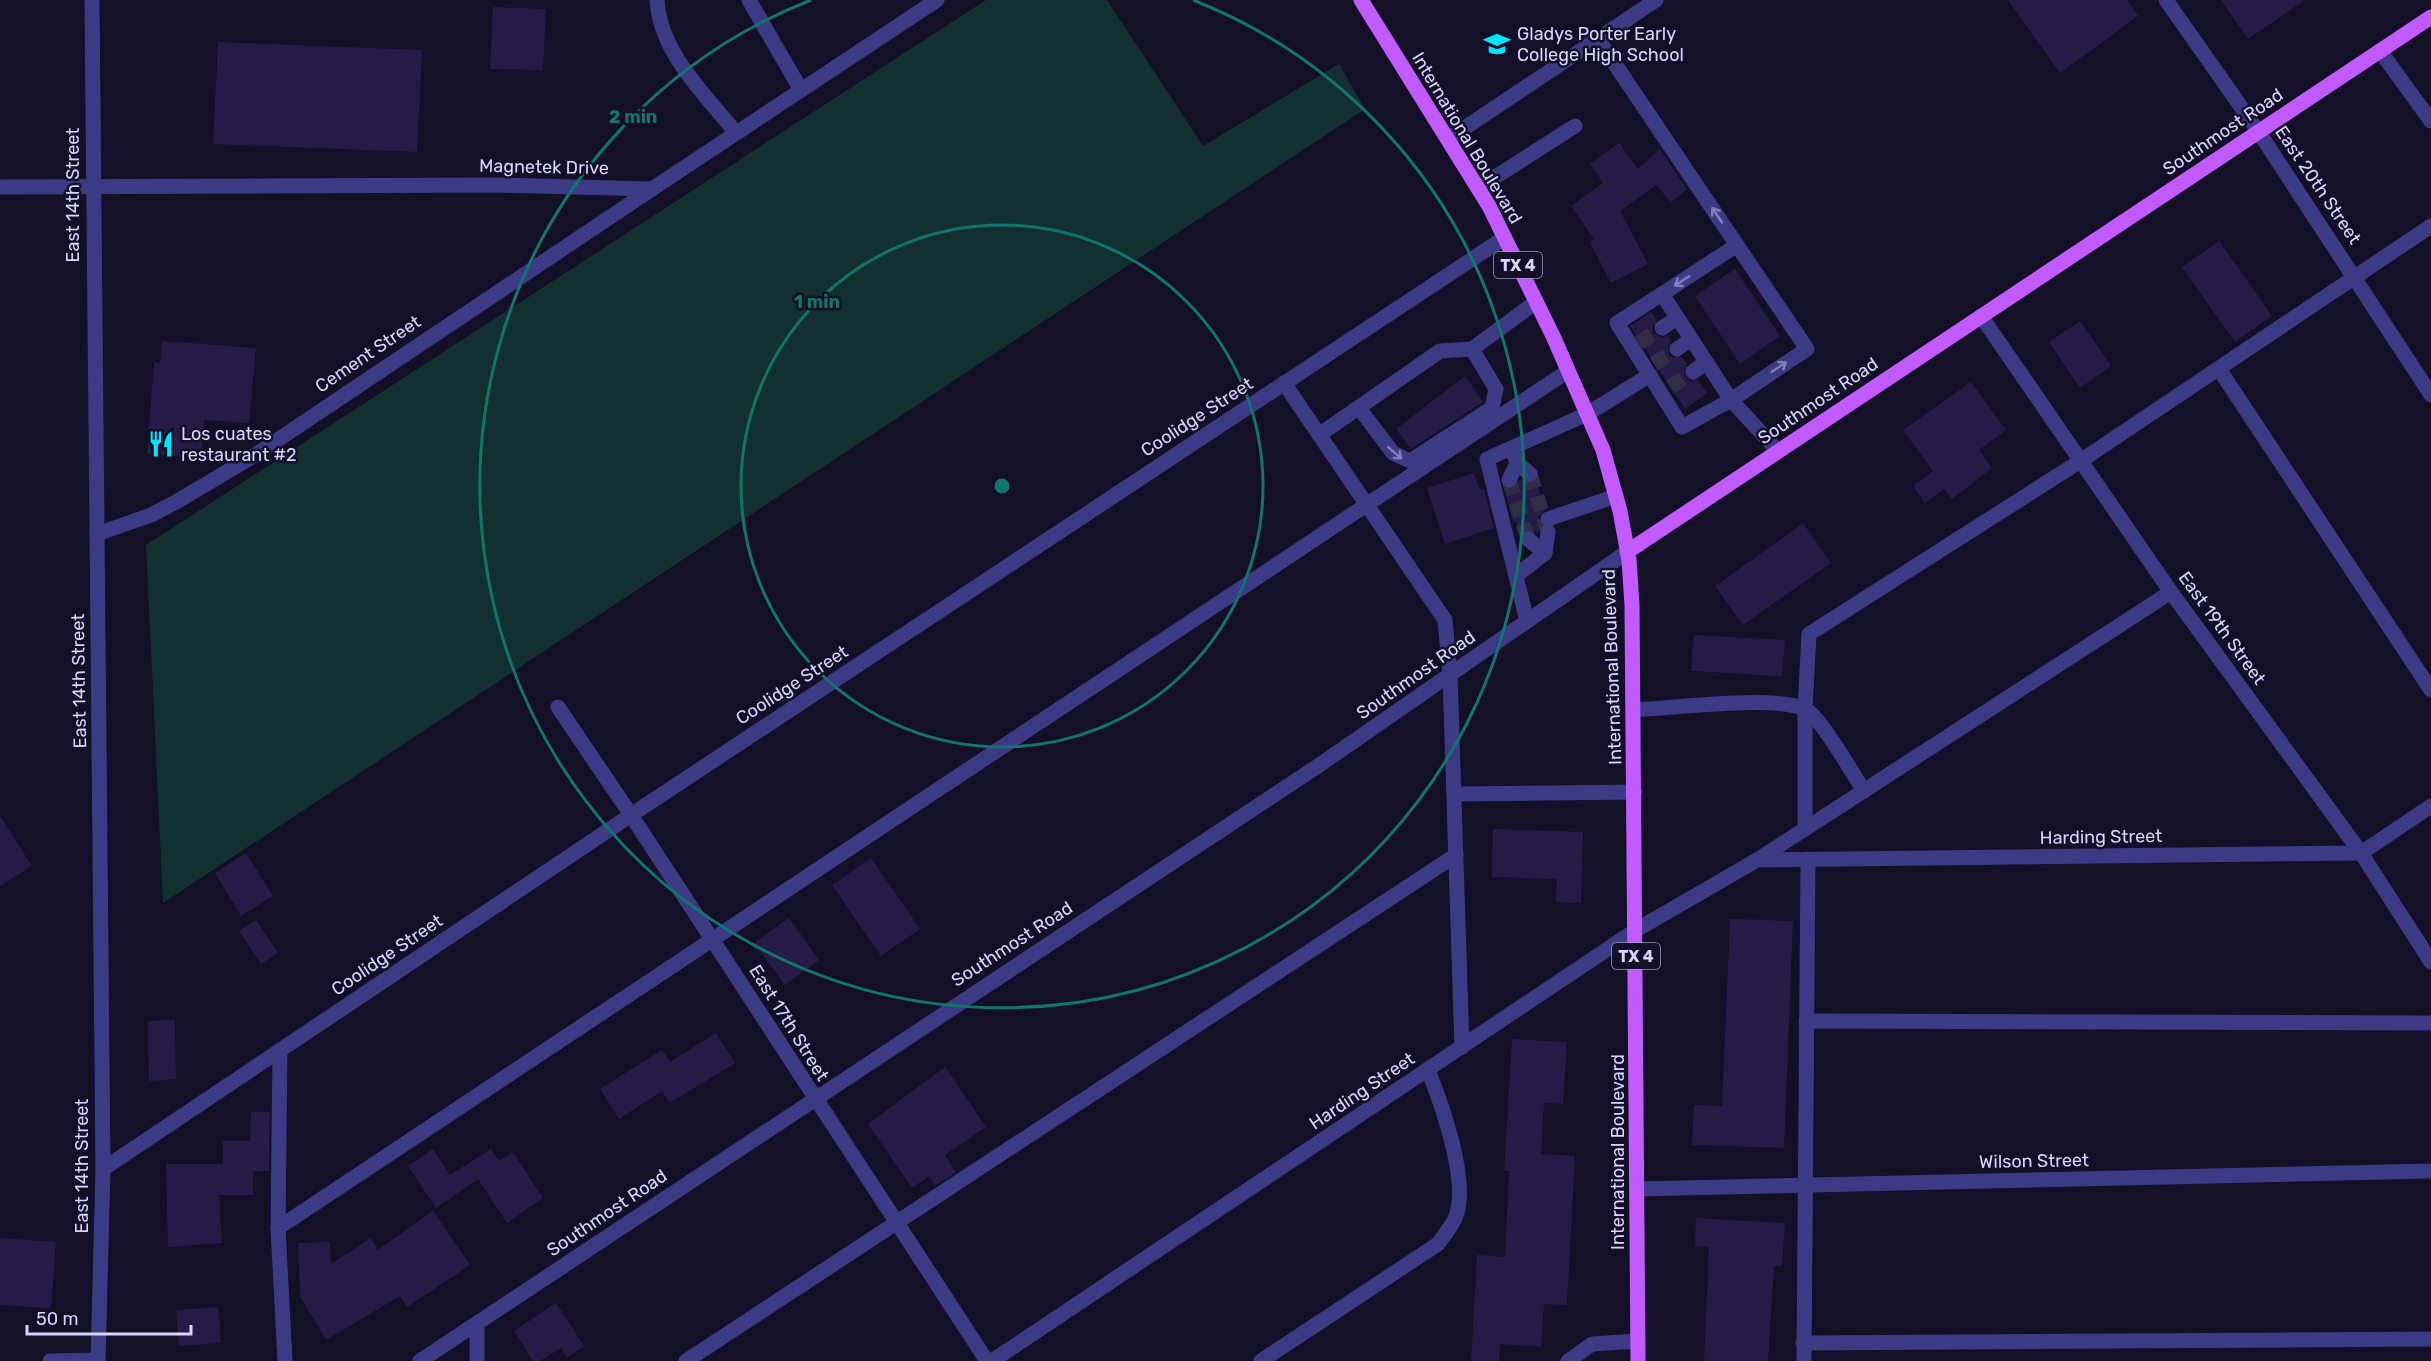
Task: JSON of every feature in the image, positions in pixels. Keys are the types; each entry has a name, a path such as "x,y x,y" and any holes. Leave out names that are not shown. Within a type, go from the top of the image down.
{"main road":[{"name":"International Boulevard","path":"1361,0 1478,188 1504,238 1536,302 1603,450 1616,496 1627,552 1632,605 1638,1361"},
{"name":"Southmost Road","path":"1627,552 2431,17"}],"street":[{"name":"East 14th Street","path":"92,0 103,1169 98,1360"},
{"path":"657,0 658,13 676,59 736,133"},
{"path":"749,0 801,90"},
{"path":"652,189 937,0"},
{"path":"1448,140 1656,0"},
{"name":"East 20th Street","path":"2166,0 2259,132 2356,277 2431,395"},
{"path":"1598,39 1737,245 1807,349 1731,400 1682,427 1666,391 1650,370 1636,345 1617,323 1737,245"},
{"path":"2380,51 2431,121"},
{"path":"1478,188 1575,126"},
{"name":"Magnetek Drive","path":"0,187 496,185 652,189"},
{"name":"Cement Street","path":"97,534 152,515 255,454 652,189"},
{"path":"1805,829 1805,709 1809,634 2082,460 2431,226"},
{"name":"Coolidge Street","path":"103,1169 631,815 1504,238"},
{"path":"1662,294 1731,400 1778,451"},
{"path":"1319,435 1440,351 1472,349 1536,302"},
{"name":"East 19th Street","path":"1981,316 2171,592 2361,853 2431,962"},
{"path":"1662,328 1677,318"},
{"path":"1677,349 1691,339"},
{"path":"1472,349 1496,389 1495,413"},
{"path":"1693,372 1706,362"},
{"path":"2219,369 2431,690"},
{"path":"1527,621 1488,459 1587,414 1650,370"},
{"path":"1359,408 1393,453 1410,461 1568,371"},
{"path":"1284,383 1445,620 1450,675 1462,1047"},
{"path":"278,1228 1368,506 1495,413"},
{"path":"1512,448 1517,463 1530,474"},
{"path":"1509,480 1517,463"},
{"path":"1516,575 1545,554 1548,525 1616,496"},
{"path":"1528,539 1545,554"},
{"name":"Southmost Road","path":"420,1361 813,1098 1318,766 1627,552"},
{"name":"Harding Street","path":"992,1361 1636,930 1758,860 2171,592"},
{"path":"1634,710 1773,703 1805,709 1817,719 1864,791"},
{"name":"East 17th Street","path":"558,707 713,940 813,1098 987,1361"},
{"path":"1454,794 1635,792"},
{"path":"2361,853 2431,806"},
{"name":"Harding Street","path":"1758,860 2361,853"},
{"path":"686,1361 1455,855"},
{"path":"1803,1361 1808,859"},
{"path":"1806,1021 2431,1023"},
{"path":"280,1050 278,1228 285,1361"},
{"path":"1261,1361 1438,1244 1456,1216 1459,1182 1446,1114 1428,1070"},
{"name":"Wilson Street","path":"1637,1189 2431,1171"},
{"path":"477,1324 477,1361"},
{"path":"1803,1343 2431,1339"},
{"path":"1568,1361 1592,1344 1638,1341"},
{"path":"50,1361 98,1360"}],"green space":[{"path":"986,0 1107,0 1203,146 1339,64 1365,109 163,903 146,545"}],"building":[{"path":"2008,0 2127,0 2138,16 2060,73"},
{"path":"2221,0 2305,0 2248,39"},
{"path":"493,7 546,9 543,70 490,69"},
{"path":"218,42 422,50 417,152 213,144"},
{"path":"1619,143 1638,169 1660,149 1687,189 1671,202 1656,185 1620,211 1648,264 1611,283 1590,242 1594,239 1571,206 1603,183 1590,164"},
{"path":"2219,241 2272,316 2235,342 2182,267"},
{"path":"1735,269 1780,336 1740,364 1695,296"},
{"path":"1651,312 1657,320 1652,328 1654,334 1662,338 1668,336 1671,341 1668,346 1669,354 1674,358 1682,357 1687,364 1684,369 1685,377 1690,381 1698,380 1707,393 1685,409 1630,326"},
{"path":"2080,321 2111,366 2080,388 2049,342"},
{"path":"162,341 256,348 249,423 204,420 201,458 147,454 154,362 160,363"},
{"path":"1465,376 1483,402 1411,449 1396,429"},
{"path":"1971,382 2006,430 1979,450 1992,468 1952,499 1944,489 1925,503 1913,486 1933,471 1903,430"},
{"path":"1474,473 1480,490 1484,489 1494,528 1445,544 1427,488"},
{"path":"1520,479 1529,484 1536,481 1545,510 1539,517 1541,525 1538,534 1529,529 1520,534 1516,521 1513,522 1504,488 1514,488"},
{"path":"1803,523 1831,563 1743,625 1715,586"},
{"path":"1694,635 1785,640 1782,676 1691,671"},
{"path":"0,816 32,866 0,886"},
{"path":"1493,829 1583,832 1581,903 1556,902 1557,879 1492,877"},
{"path":"246,853 273,896 241,916 215,873"},
{"path":"871,858 920,929 881,956 832,885"},
{"path":"789,918 819,960 785,985 754,943"},
{"path":"1730,919 1793,921 1784,1148 1692,1145 1694,1105 1722,1106"},
{"path":"256,920 278,953 261,964 239,931"},
{"path":"175,1020 176,1079 149,1081 148,1021"},
{"path":"716,1033 735,1063 670,1103 662,1091 619,1119 600,1089 662,1050 670,1062"},
{"path":"1512,1039 1567,1042 1563,1104 1544,1103 1541,1154 1575,1156 1567,1305 1544,1304 1541,1347 1500,1344 1499,1361 1471,1361 1477,1255 1505,1257 1509,1171 1504,1171"},
{"path":"945,1067 986,1127 945,1155 956,1172 935,1186 929,1176 912,1188 868,1124"},
{"path":"251,1112 270,1112 269,1171 253,1171 253,1195 219,1195 222,1243 168,1247 166,1164 223,1164 223,1141 250,1141"},
{"path":"433,1149 450,1175 491,1149 499,1161 513,1152 543,1198 507,1223 478,1179 436,1208 408,1166"},
{"path":"433,1211 470,1265 407,1307 400,1296 326,1340 300,1296 298,1243 330,1242 331,1264 371,1238 378,1250"},
{"path":"1696,1218 1785,1223 1782,1266 1774,1266 1768,1361 1704,1361 1709,1247 1695,1246"},
{"path":"0,1238 56,1242 51,1308 0,1305"},
{"path":"556,1303 584,1346 567,1358 561,1348 540,1361 533,1361 514,1331"},
{"path":"218,1307 221,1343 179,1346 176,1310"}],"tunnel":[{"path":"1639,343 1662,328"},
{"path":"1654,364 1677,349"},
{"path":"1670,387 1693,372"},
{"path":"1530,474 1548,532"},
{"path":"1509,480 1528,539"}],"place":[{"name":"Gladys Porter Early College High School","path":"1497,44"},
{"name":"Los cuates restaurant #2","path":"161,444"}]}
